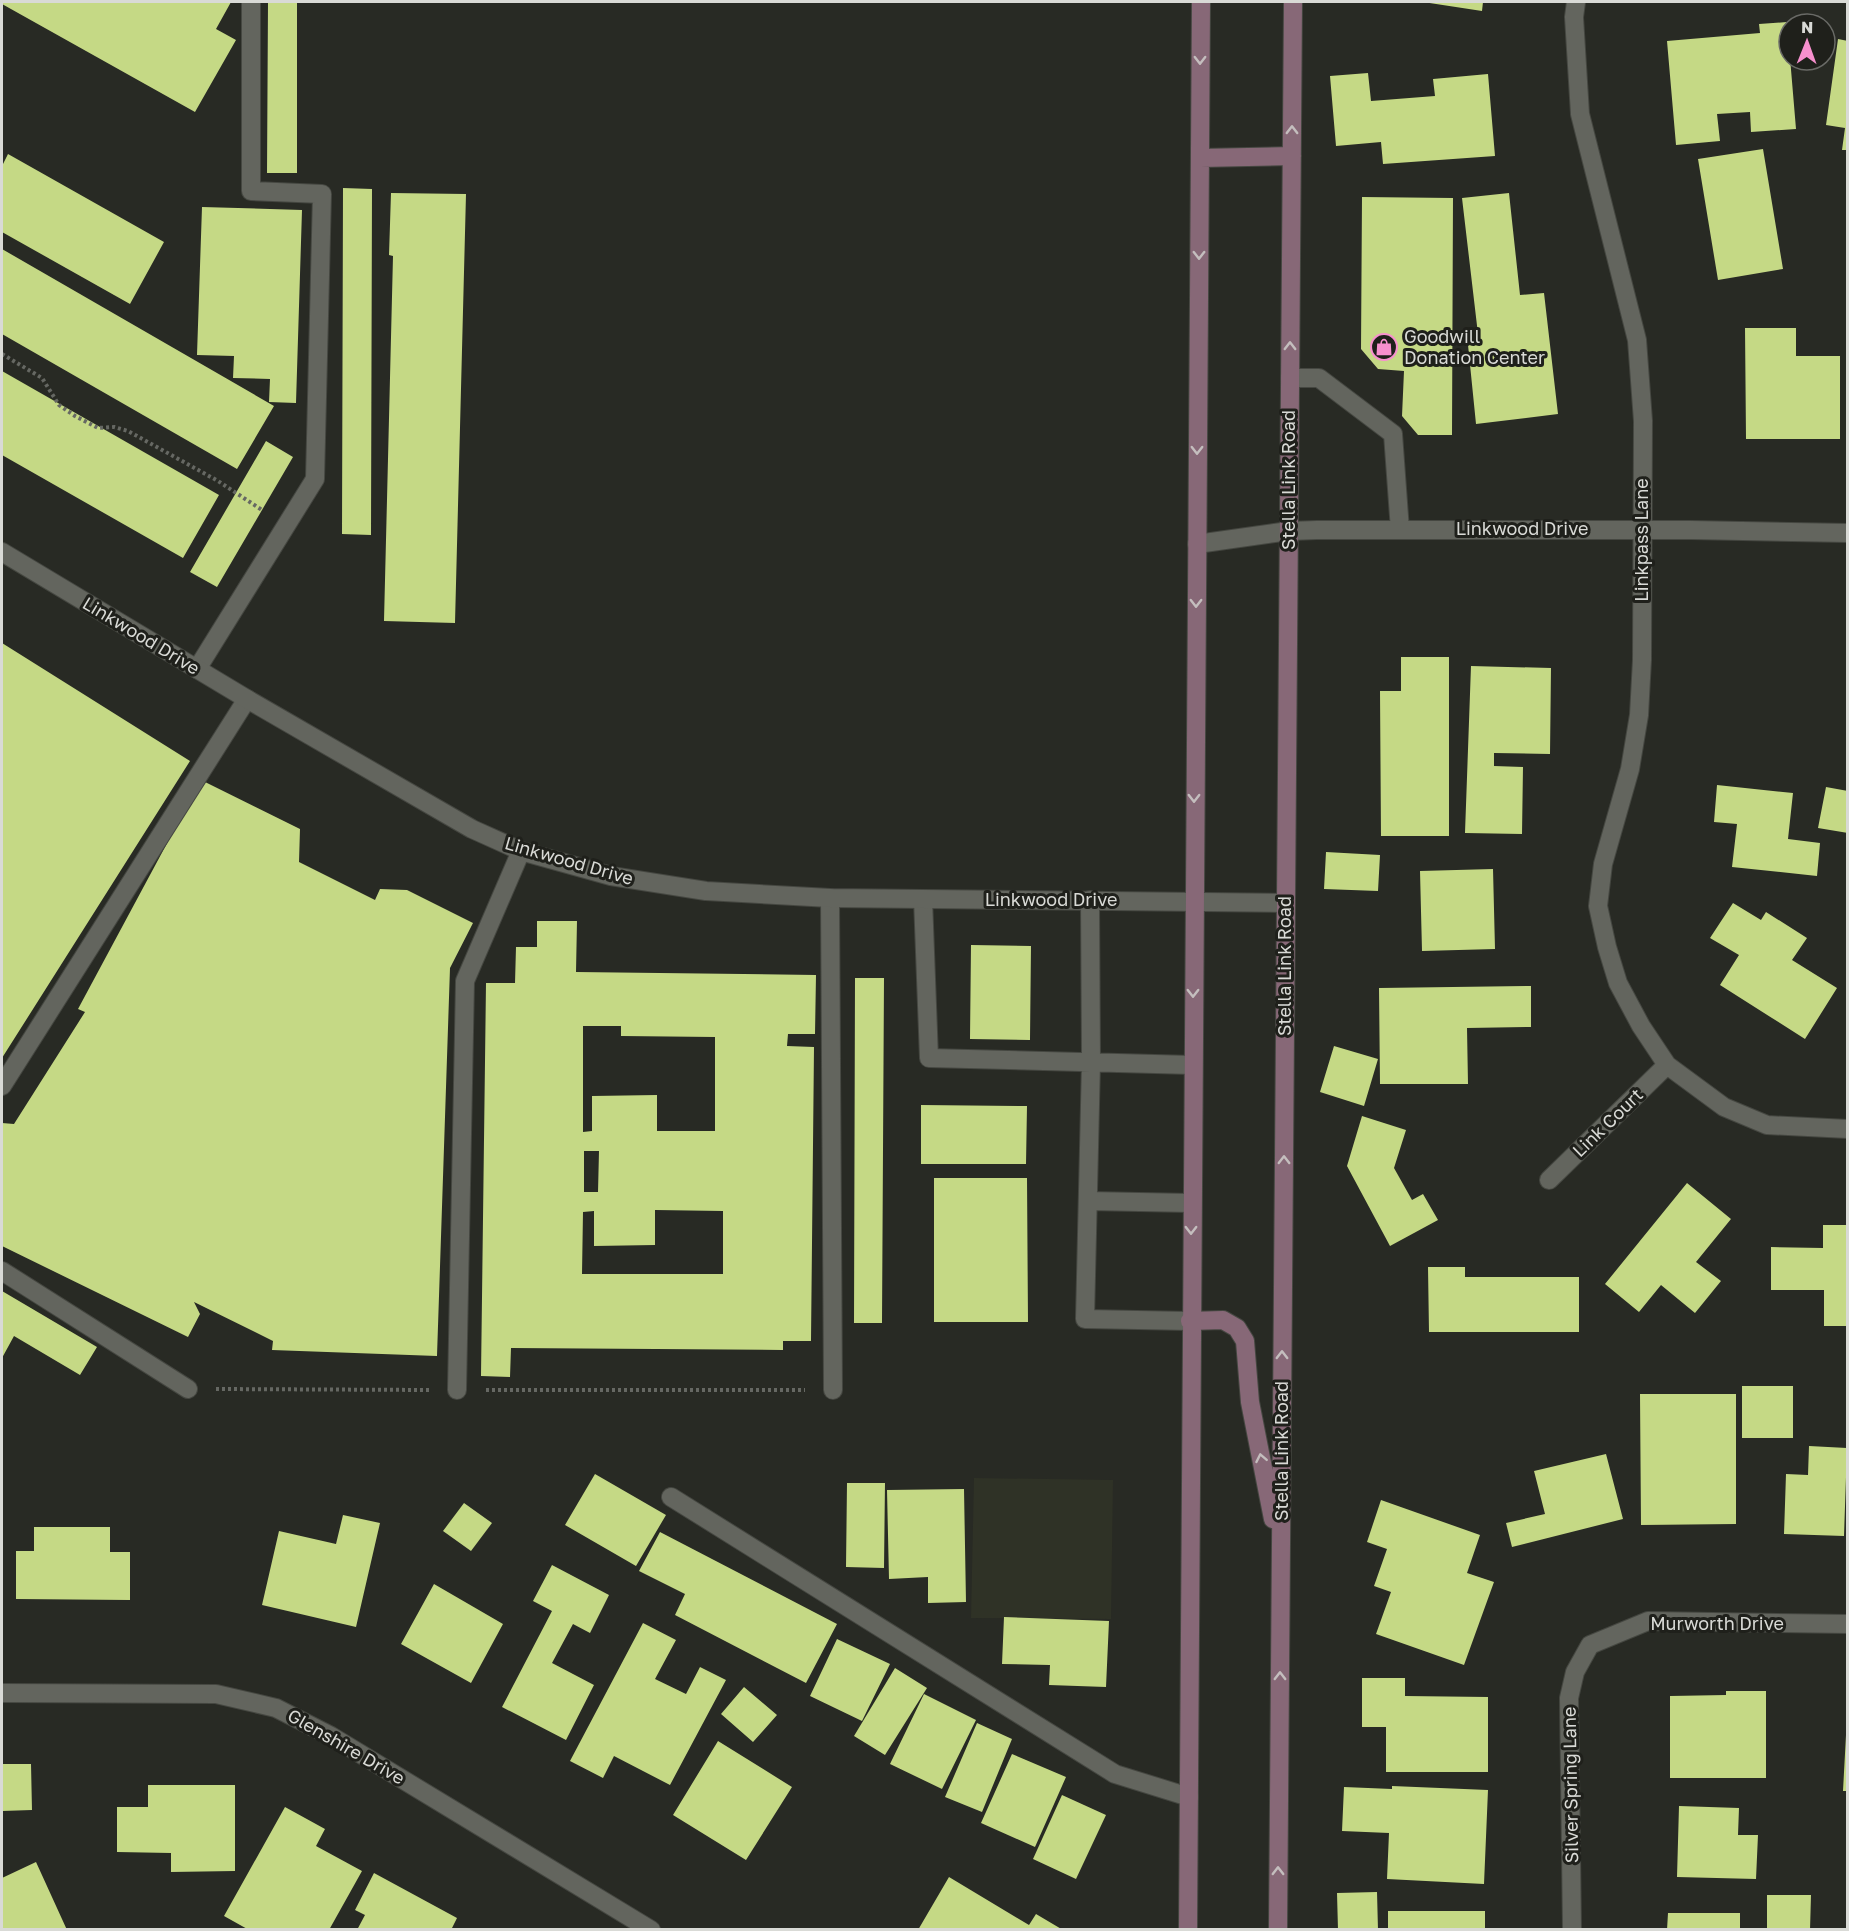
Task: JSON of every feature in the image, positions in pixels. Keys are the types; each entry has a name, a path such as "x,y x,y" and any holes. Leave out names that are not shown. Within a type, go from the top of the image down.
{"main road":[{"path":"1188,1929 1190,1321 1201,2"},
{"name":"Stella Link Road","path":"1278,1929 1293,2"},
{"path":"1200,158 1292,156"},
{"path":"1190,1321 1223,1320 1237,1328 1245,1341 1250,1402 1281,1556"}],"street":[{"path":"197,669 315,478 322,194 251,191 250,2"},
{"name":"Linkpass Lane","path":"1576,2 1574,17 1580,114 1637,340 1643,421 1639,715 1630,770 1604,864 1598,906 1618,983 1641,1026 1667,1065 1724,1107 1767,1125 1848,1129"},
{"path":"1290,378 1319,378 1393,434 1400,530"},
{"name":"Linkwood Drive","path":"1197,544 1289,531 1643,530 1848,533"},
{"name":"Linkwood Drive","path":"2,552 247,699 472,829 521,851 611,876 706,891 830,898 1286,903"},
{"path":"2,1086 247,699"},
{"path":"457,1390 465,981 521,851"},
{"path":"830,898 833,1390"},
{"path":"923,899 929,1058 1192,1065"},
{"path":"1090,900 1091,1062 1085,1319 1190,1321"},
{"name":"Link Court","path":"1549,1180 1667,1065"},
{"path":"1088,1201 1191,1203"},
{"path":"2,1271 188,1389"},
{"path":"671,1497 1115,1774 1189,1797"},
{"name":"Murworth Drive","path":"1590,1645 1648,1622 1848,1624"},
{"name":"Silver Spring Lane","path":"1572,1929 1569,1698 1575,1672 1590,1645"},
{"name":"Glenshire Drive","path":"2,1694 216,1694 276,1708 331,1736 651,1929"}],"path":[{"path":"2,354 42,378 59,405 75,416 98,428 114,427 128,431 218,481 286,525"},
{"path":"188,1389 833,1390"}],"shaded area":[{"path":"974,1478 1113,1480 1111,1619 971,1618"}],"building":[{"path":"2,2 231,2 216,29 236,40 195,112"},
{"path":"268,2 297,2 297,173 267,173"},
{"path":"1423,2 1483,2 1482,11"},
{"path":"1777,23 1777,72 1791,72 1796,129 1751,132 1750,112 1717,114 1720,141 1676,145 1667,41 1760,33 1759,24"},
{"path":"1838,39 1848,41 1848,150 1842,150 1845,128 1826,125 1833,72 1837,72"},
{"path":"1368,73 1371,101 1435,96 1433,79 1488,74 1495,156 1383,164 1381,142 1336,146 1330,76"},
{"path":"1763,149 1783,269 1718,280 1698,159"},
{"path":"8,154 164,242 130,304 2,232 2,166"},
{"path":"343,188 372,189 371,535 342,534"},
{"path":"391,193 466,194 455,623 384,621 393,256 389,255"},
{"path":"1509,193 1520,295 1544,293 1558,414 1476,424 1467,335 1478,334 1462,198"},
{"path":"1362,197 1453,198 1452,435 1418,435 1402,416 1404,371 1378,369 1361,349"},
{"path":"202,207 302,210 296,403 269,402 270,379 233,378 234,356 197,355"},
{"path":"2,249 274,406 237,469 2,334"},
{"path":"1745,328 1796,328 1796,356 1840,356 1840,439 1746,439"},
{"path":"2,371 219,495 183,558 2,455"},
{"path":"266,441 293,457 217,587 190,572"},
{"path":"2,643 190,761 2,1058"},
{"path":"1401,657 1449,657 1449,836 1381,836 1380,691 1401,691"},
{"path":"1471,666 1551,668 1550,754 1494,753 1494,766 1523,767 1522,834 1465,833"},
{"path":"201,780 300,829 299,862 375,900 380,889 407,890 473,923 450,968 437,1356 272,1350 273,1341 194,1302 200,1314 188,1337 2,1246 2,1123 14,1124 85,1012 78,1009"},
{"path":"1717,785 1793,793 1788,839 1820,843 1817,876 1732,867 1737,824 1714,822"},
{"path":"1826,787 1848,791 1848,833 1818,828"},
{"path":"1326,852 1380,855 1378,891 1324,889"},
{"path":"1493,869 1495,949 1422,951 1420,871"},
{"path":"1733,903 1761,920 1766,912 1807,938 1792,960 1837,988 1805,1039 1720,985 1739,955 1710,938"},
{"path":"537,921 577,921 576,972 816,975 815,1034 788,1034 787,1046 814,1047 811,1341 783,1341 783,1350 511,1348 510,1377 481,1376 486,983 515,983 516,947 537,947","holes":["583,1026 621,1026 621,1036 715,1037 715,1131 657,1131 657,1095 592,1096 592,1131 583,1132","584,1151 599,1151 598,1192 584,1192","655,1210 723,1211 723,1274 582,1274 583,1212 594,1211 594,1246 655,1245"]},
{"path":"971,945 1031,946 1030,1040 970,1039"},
{"path":"855,978 884,978 882,1323 854,1323"},
{"path":"1531,986 1531,1027 1467,1028 1468,1084 1380,1084 1379,988"},
{"path":"1334,1046 1378,1059 1364,1106 1320,1092"},
{"path":"921,1105 1027,1106 1026,1164 921,1164"},
{"path":"1362,1116 1406,1130 1394,1168 1412,1200 1423,1194 1438,1220 1390,1246 1347,1166"},
{"path":"934,1178 1027,1178 1028,1322 934,1322"},
{"path":"1687,1183 1731,1219 1696,1262 1721,1281 1695,1313 1661,1285 1639,1312 1605,1284"},
{"path":"1823,1225 1848,1225 1848,1326 1824,1326 1824,1290 1771,1290 1771,1247 1823,1248"},
{"path":"1428,1267 1465,1267 1465,1277 1579,1277 1579,1332 1429,1332"},
{"path":"2,1291 97,1347 80,1375 14,1336 2,1358"},
{"path":"1742,1386 1793,1386 1793,1438 1742,1438"},
{"path":"1640,1394 1736,1394 1736,1524 1641,1525"},
{"path":"1809,1446 1847,1448 1844,1536 1784,1534 1786,1474 1808,1475"},
{"path":"1606,1454 1623,1519 1512,1547 1506,1523 1545,1514 1534,1471"},
{"path":"595,1474 666,1515 636,1566 565,1525"},
{"path":"847,1483 885,1483 884,1568 846,1567"},
{"path":"964,1489 966,1602 928,1603 928,1577 889,1579 887,1490"},
{"path":"1381,1500 1480,1535 1467,1573 1494,1582 1464,1665 1376,1634 1391,1592 1374,1586 1387,1549 1367,1542"},
{"path":"464,1503 492,1523 471,1551 443,1531"},
{"path":"343,1515 380,1523 356,1627 262,1605 279,1531 336,1544"},
{"path":"34,1527 110,1527 110,1552 130,1552 130,1600 16,1599 16,1551 34,1551"},
{"path":"660,1532 837,1624 806,1683 675,1615 685,1594 639,1571"},
{"path":"552,1565 609,1595 590,1633 573,1624 552,1663 594,1685 566,1740 502,1707 552,1611 533,1601"},
{"path":"434,1584 503,1624 471,1683 401,1644"},
{"path":"1004,1617 1109,1621 1106,1687 1049,1685 1050,1665 1002,1664"},
{"path":"643,1623 676,1640 655,1679 686,1694 700,1667 726,1680 670,1785 614,1756 603,1778 570,1761"},
{"path":"837,1639 890,1664 862,1721 810,1696"},
{"path":"895,1668 927,1688 885,1755 854,1736"},
{"path":"1362,1678 1405,1678 1405,1696 1488,1697 1488,1772 1386,1772 1386,1727 1362,1727"},
{"path":"744,1687 777,1715 753,1742 721,1714"},
{"path":"1726,1691 1766,1691 1766,1778 1670,1778 1670,1696 1726,1695"},
{"path":"924,1694 976,1720 942,1789 890,1764"},
{"path":"977,1723 1012,1739 982,1812 945,1797"},
{"path":"1846,1735 1848,1735 1848,1791 1843,1791"},
{"path":"718,1741 792,1787 746,1860 673,1815"},
{"path":"1012,1754 1066,1777 1035,1847 981,1823"},
{"path":"2,1764 31,1764 32,1810 2,1811"},
{"path":"148,1785 235,1785 235,1871 171,1872 171,1853 117,1852 117,1807 148,1807"},
{"path":"1392,1786 1488,1790 1484,1884 1387,1879 1389,1833 1342,1831 1344,1787 1392,1789"},
{"path":"1062,1795 1106,1815 1076,1879 1033,1859"},
{"path":"1679,1806 1739,1808 1738,1835 1758,1835 1756,1879 1677,1877"},
{"path":"285,1807 325,1829 316,1846 362,1871 329,1930 249,1930 224,1916"},
{"path":"36,1862 67,1930 2,1930 2,1878"},
{"path":"374,1873 457,1918 451,1930 357,1930 365,1915 355,1910"},
{"path":"949,1877 1029,1925 1036,1914 1063,1930 918,1930"},
{"path":"1377,1892 1378,1930 1338,1930 1337,1893"},
{"path":"1767,1895 1811,1895 1810,1930 1767,1930"},
{"path":"1388,1911 1485,1911 1485,1930 1388,1930"},
{"path":"1668,1913 1740,1913 1740,1930 1667,1930"}],"place":[{"name":"Goodwill Donation Center","path":"1384,347"}]}
